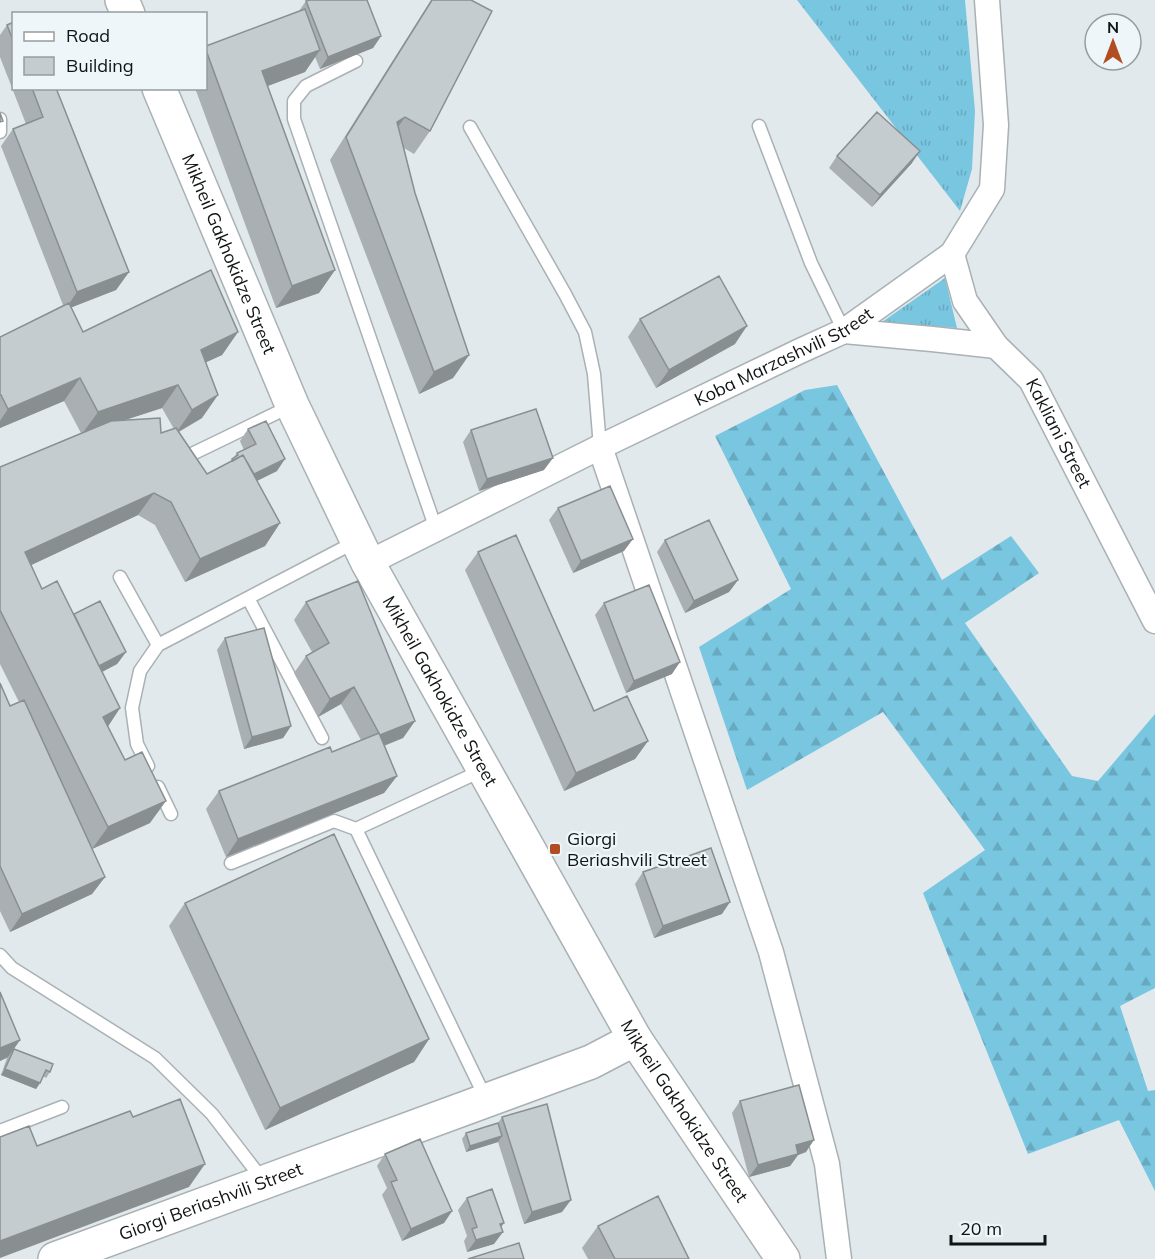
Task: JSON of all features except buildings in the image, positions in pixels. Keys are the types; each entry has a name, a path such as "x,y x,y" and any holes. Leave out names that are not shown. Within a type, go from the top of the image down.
{"main road":[{"name":"Mikheil Gakhokidze Street","path":"160,90 292,405 363,552 635,1039 783,1259"},
{"name":"Giorgi Beriashvili Street","path":"56,1259 591,1062 635,1039"}],"street":[{"name":"Koba Marzashvili Street","path":"363,552 436,530 600,447 844,331 952,254 992,189 996,125 987,0"},
{"name":"Kakliani Street","path":"952,254 965,301 996,346 1031,380 1155,621"},
{"path":"844,331 996,346"},
{"path":"600,447 771,952 827,1164 839,1259"}],"lane":[{"path":"356,61 306,86 294,100 294,119 436,530"},
{"path":"0,119 0,132"},
{"path":"759,126 811,263 844,331"},
{"path":"470,127 566,294 585,332 594,374 600,447"},
{"path":"192,454 292,405"},
{"path":"171,814 137,744 132,708 140,671 158,645 248,598 363,552"},
{"path":"120,577 158,645"},
{"path":"248,598 322,738"},
{"path":"231,862 334,821 357,829 483,770"},
{"path":"357,829 487,1101"},
{"path":"0,955 12,968 155,1059 212,1114 265,1183"},
{"path":"0,1131 62,1107"}],"green space":[{"path":"797,0 965,0 975,111 972,169 960,211"},
{"path":"945,278 957,328 882,322"},
{"path":"837,385 942,580 1011,536 1039,573 965,623 1072,776 1098,781 1155,714 1155,988 1120,1006 1148,1091 1155,1090 1155,1191 1119,1120 1028,1154 923,893 985,850 883,712 747,790 699,647 791,589 715,436 805,390"}],"place":[{"name":"Giorgi Beriashvili Street","path":"555,849"}]}
